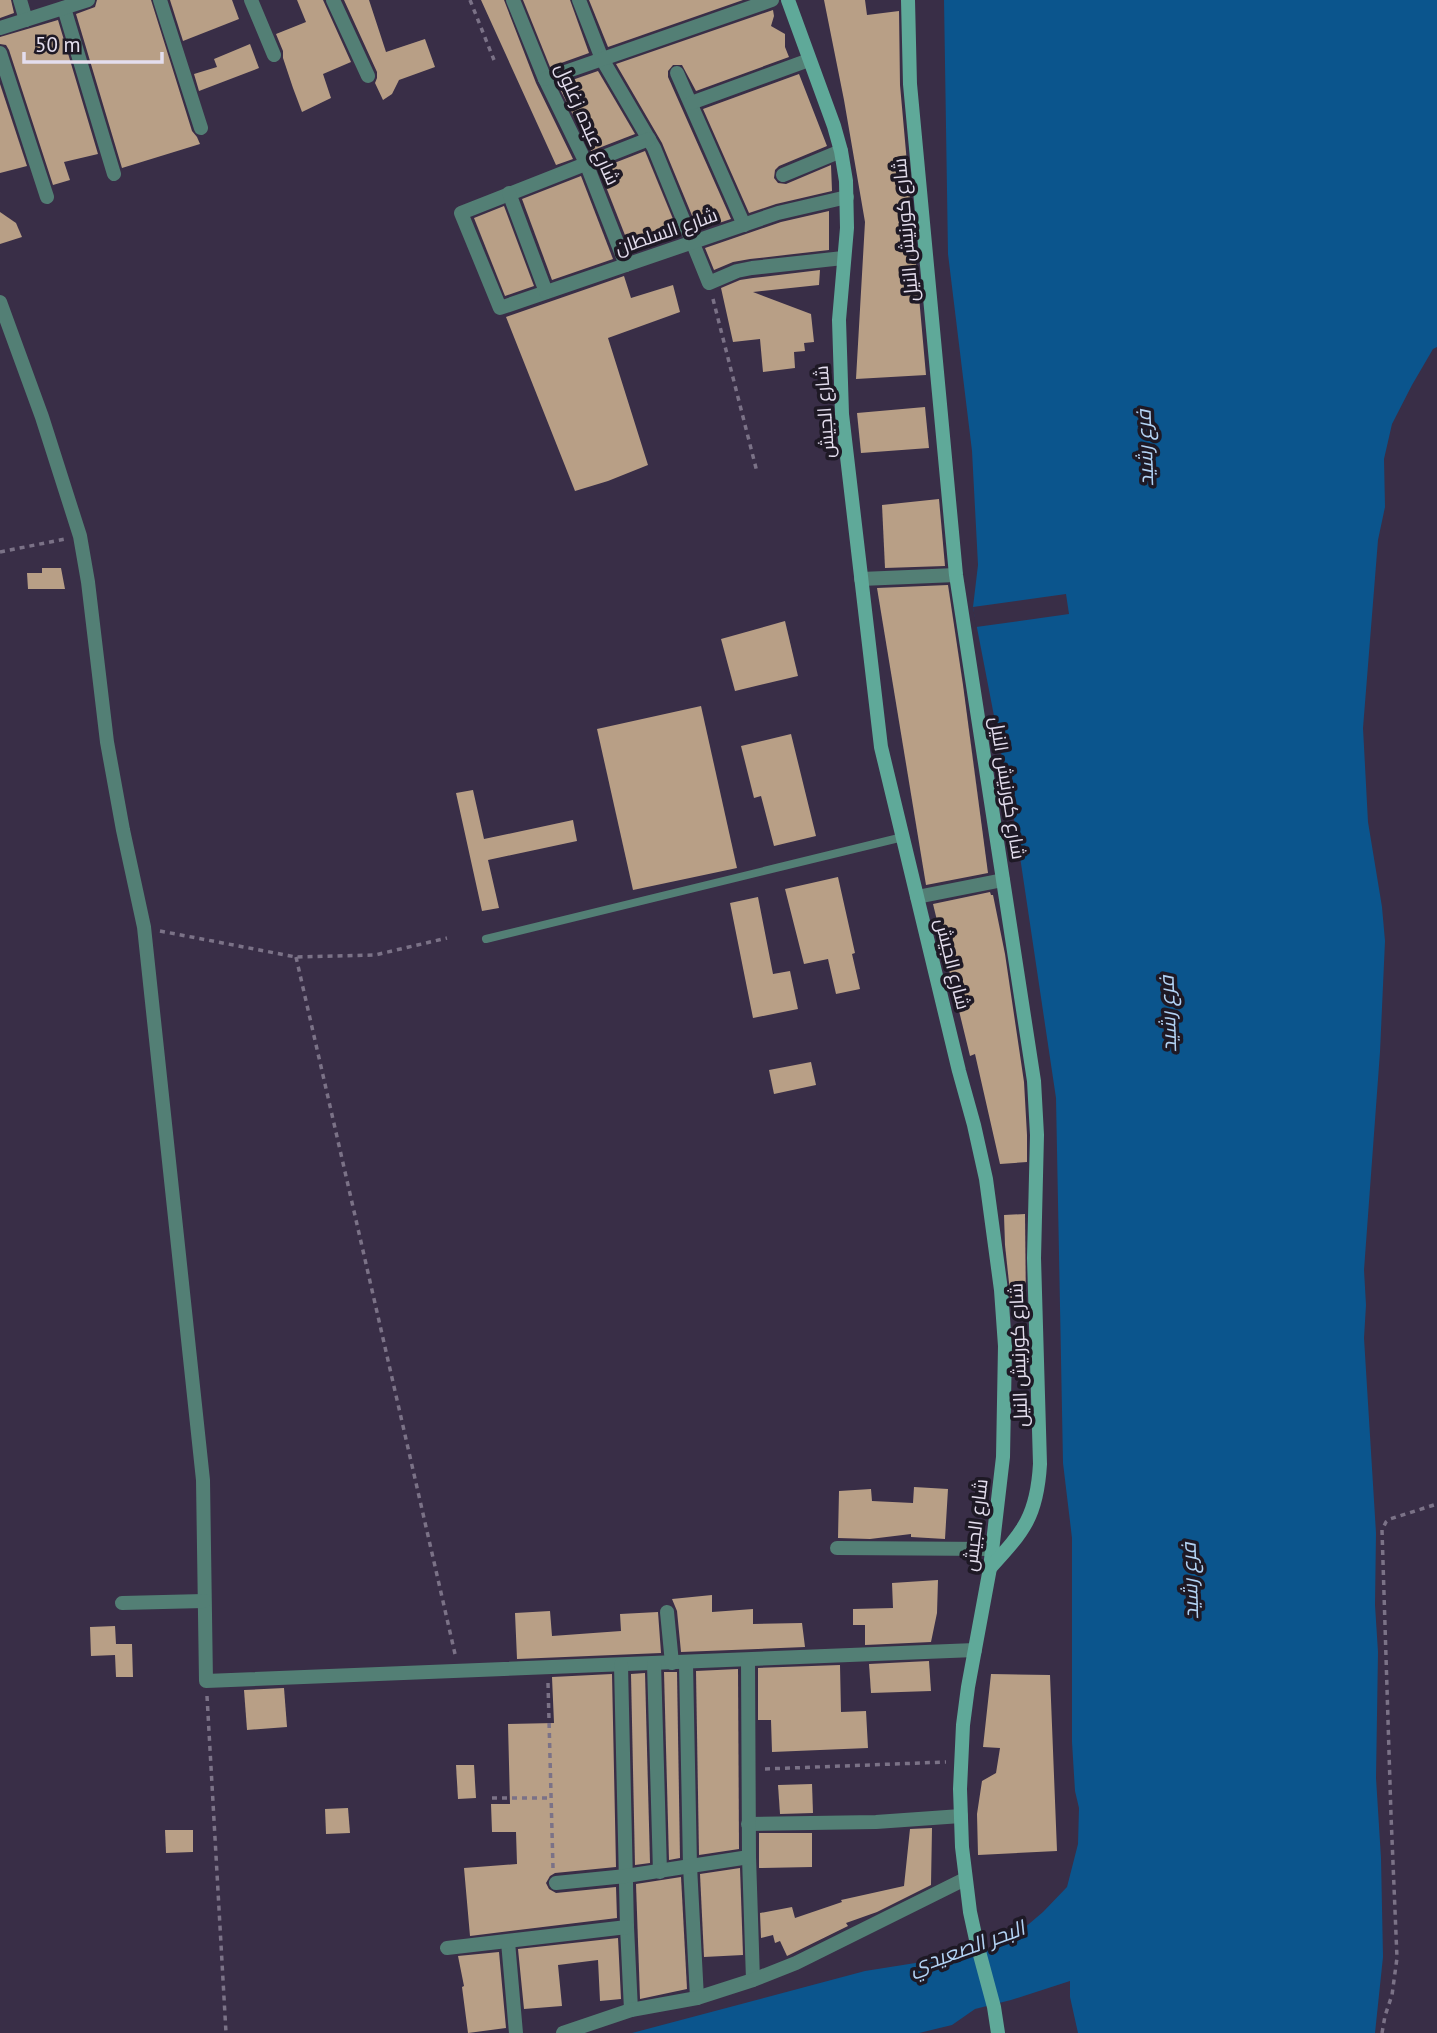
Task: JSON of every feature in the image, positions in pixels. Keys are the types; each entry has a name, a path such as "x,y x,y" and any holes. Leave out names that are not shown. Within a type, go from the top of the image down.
{"main road":[{"name":"شارع الجيش","path":"788,0 841,151 847,197 839,320 840,383 877,718 887,775 974,1125 995,1235 1005,1346 1003,1457 993,1549 968,1687 961,1762 961,1816 965,1879 998,2033"},
{"name":"شارع كورنيش النيل","path":"908,0 910,84 956,575 1036,1108 1034,1258 1040,1464 1034,1506 1027,1522 1017,1539 990,1568"}],"street":[{"path":"20,0 26,20"},
{"path":"0,28 88,0"},
{"path":"160,0 201,128"},
{"path":"251,0 274,55"},
{"path":"333,0 368,76"},
{"name":"شارع عبده زغلول","path":"513,0 545,79 586,163 626,265"},
{"path":"579,0 602,59 649,139 709,283 737,271 752,268 843,258"},
{"path":"545,79 772,0"},
{"path":"64,8 114,174"},
{"path":"0,52 47,197"},
{"path":"691,103 809,60"},
{"path":"677,74 744,225"},
{"path":"546,292 509,193 649,139"},
{"path":"783,175 841,151"},
{"name":"شارع السلطان","path":"509,193 461,213 500,308 790,210 847,197"},
{"path":"0,302 42,417 80,536 107,742 144,928 202,1468 206,1681 975,1650"},
{"path":"861,579 956,575"},
{"path":"917,897 1003,880"},
{"path":"837,1548 993,1549"},
{"path":"122,1603 204,1601"},
{"path":"667,1612 678,1663 697,1998"},
{"path":"748,1660 748,1824 753,1980"},
{"path":"654,1663 660,1872"},
{"path":"621,1665 631,2010"},
{"path":"748,1824 876,1822 961,1816"},
{"path":"556,1883 660,1872 749,1857"},
{"path":"563,2033 631,2010 697,1998 753,1980 796,1963 965,1879"},
{"path":"447,1948 627,1927"},
{"path":"508,1942 516,2033"}],"lane":[{"path":"486,939 903,837"}],"path":[{"path":"470,0 495,60"},
{"path":"709,283 757,472"},
{"path":"0,552 80,536"},
{"path":"144,928 296,957 375,955 447,938"},
{"path":"296,957 459,1672"},
{"path":"1382,2033 1392,1995 1397,1958 1382,1530 1390,1519 1437,1504"},
{"path":"548,1667 556,1883"},
{"path":"206,1681 226,2033"},
{"path":"749,1770 961,1762"},
{"path":"492,1798 551,1798"}],"water":[{"name":"فرع رشيد","path":"944,0 1437,0 1437,347 1433,349 1392,424 1384,459 1385,507 1378,540 1363,728 1368,822 1385,941 1364,1270 1364,1338 1376,1533 1376,1778 1383,1957 1375,2033 1078,2033 1070,1997 1070,1981 975,2009 952,2025 919,2033 632,2033 865,1971 991,1949 1023,1929 1067,1887 1078,1844 1079,1808 1075,1791 1072,1742 1072,1538 1063,1463 1056,1098 1016,830 973,607 978,565 972,451 948,254"}],"pier":[{"path":"1066,594 1069,614 976,627 973,607"}],"building":[{"path":"0,0 11,0 14,13 0,18"},
{"path":"97,0 151,0 192,131 200,144 122,168 76,14 95,7"},
{"path":"170,0 232,0 239,19 183,41"},
{"path":"297,0 323,0 351,62 323,74 331,98 302,112 276,34 306,22"},
{"path":"344,0 369,0 386,52 425,39 435,67 399,80 392,94 383,100 375,83 377,72"},
{"path":"481,0 504,0 536,83 573,159 556,165"},
{"path":"523,0 570,0 589,53 550,67"},
{"path":"589,0 743,0 608,47"},
{"path":"824,0 865,0 867,15 899,11 900,85 926,375 856,379 865,222"},
{"path":"773,10 771,26 785,34 785,47 789,57 696,91 682,65 673,65 668,71 668,77 731,219 698,230 662,143 616,64"},
{"path":"58,20 98,154 64,162 70,180 53,185 9,50 6,45 0,44 0,37"},
{"path":"250,44 259,68 199,91 194,74 217,67 214,59"},
{"path":"598,71 635,134 591,151 558,85"},
{"path":"799,74 827,146 779,166 775,170 774,178 778,183 786,184 831,165 832,191 749,213 703,109"},
{"path":"0,84 27,166 0,173"},
{"path":"645,151 680,236 632,253 599,169"},
{"path":"581,176 613,259 552,280 522,199"},
{"path":"504,206 534,286 505,296 474,218"},
{"path":"829,211 829,250 750,259 714,270 705,248 781,222"},
{"path":"0,212 16,223 22,237 0,244"},
{"path":"820,270 819,285 753,292 811,314 814,342 804,343 805,351 794,352 795,368 763,372 760,339 733,342 721,288 740,280"},
{"path":"624,276 631,298 673,285 680,312 608,338 648,465 575,491 506,317"},
{"path":"925,407 929,448 861,453 857,413"},
{"path":"939,499 945,566 885,568 882,505"},
{"path":"42,568 61,568 65,589 28,589 27,573 42,573"},
{"path":"948,585 988,873 926,885 877,588"},
{"path":"785,621 798,676 735,691 721,639"},
{"path":"701,706 737,868 633,890 597,729"},
{"path":"791,734 816,836 774,846 761,796 754,798 741,746"},
{"path":"473,790 484,839 573,820 577,841 488,860 499,908 482,911 456,793"},
{"path":"838,877 860,989 836,994 828,959 804,964 785,889"},
{"path":"990,892 993,895 1005,954 1024,1082 1027,1162 1000,1164 975,1054 970,1056 933,904"},
{"path":"758,897 773,974 790,971 798,1009 753,1018 730,903"},
{"path":"811,1062 816,1085 774,1094 769,1070"},
{"path":"1025,1214 1026,1310 1012,1311 1004,1215"},
{"path":"914,1487 948,1489 945,1539 911,1537 911,1534 870,1539 838,1538 839,1491 871,1489 872,1501 913,1503"},
{"path":"938,1580 937,1613 931,1642 865,1645 865,1625 853,1625 853,1609 893,1608 892,1583"},
{"path":"712,1595 712,1612 753,1609 753,1624 802,1623 805,1647 681,1652 677,1611 672,1599"},
{"path":"550,1611 552,1636 621,1631 620,1614 658,1612 661,1653 517,1659 515,1613"},
{"path":"115,1626 116,1644 132,1644 133,1677 116,1677 115,1655 91,1656 90,1627"},
{"path":"929,1661 931,1691 871,1693 869,1664"},
{"path":"840,1665 841,1712 866,1711 868,1748 772,1752 771,1720 758,1720 758,1668"},
{"path":"738,1669 739,1849 699,1855 696,1671"},
{"path":"664,1672 677,1672 680,1858 669,1860"},
{"path":"645,1673 650,1863 635,1865 631,1674"},
{"path":"612,1674 616,1867 555,1873 546,1883 549,1889 556,1893 616,1887 617,1918 470,1936 464,1868 517,1864 516,1832 492,1832 491,1804 510,1804 508,1724 554,1723 552,1677"},
{"path":"991,1674 1050,1675 1057,1851 978,1855 977,1814 982,1781 996,1773 1000,1748 983,1747"},
{"path":"284,1688 287,1727 247,1730 244,1690"},
{"path":"456,1765 474,1765 476,1798 458,1799"},
{"path":"812,1784 813,1813 780,1814 778,1785"},
{"path":"348,1808 350,1833 326,1834 325,1809"},
{"path":"932,1828 931,1885 877,1912 846,1923 848,1926 787,1956 780,1941 775,1943 773,1935 761,1938 760,1913 792,1907 795,1918 842,1902 841,1900 904,1886 910,1829"},
{"path":"165,1830 193,1830 193,1852 166,1853"},
{"path":"759,1833 812,1833 812,1867 759,1868"},
{"path":"740,1868 743,1955 704,1957 700,1874"},
{"path":"681,1877 687,1989 640,1999 636,1884"},
{"path":"618,1938 621,1999 600,2001 598,1960 558,1965 562,2006 524,2009 518,1949"},
{"path":"499,1952 506,2028 468,2033 458,1956"}],"water label":[{"name":"البحر الصعيدي","path":"967,1948"}]}
